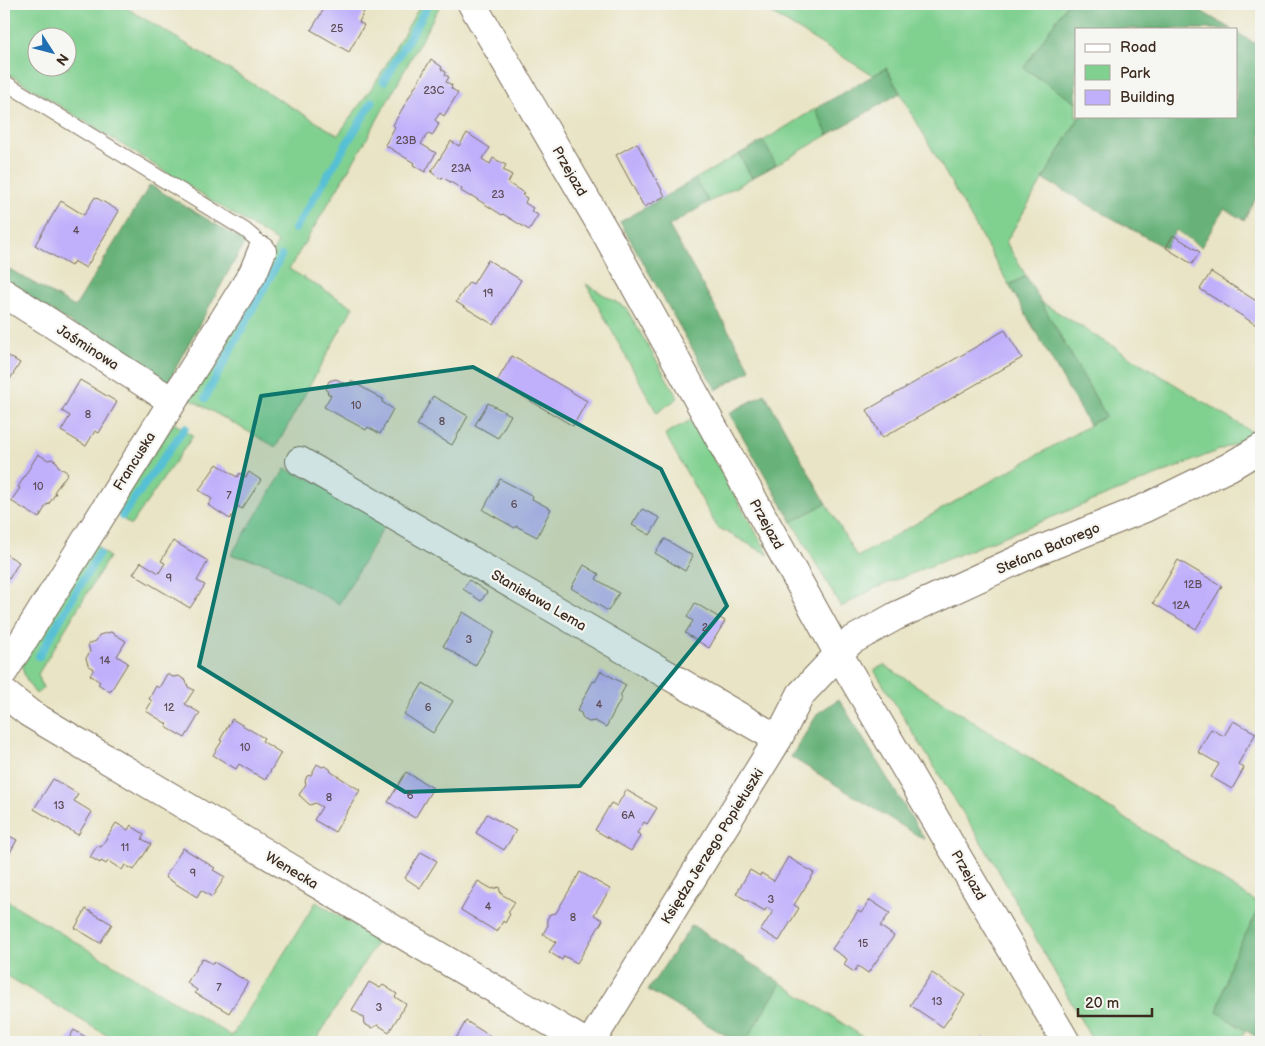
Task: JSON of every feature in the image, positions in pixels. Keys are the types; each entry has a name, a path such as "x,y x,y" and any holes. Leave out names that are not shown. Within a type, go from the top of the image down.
{"street":[{"name":"Przejazd","path":"472,4 608,237 838,653 1066,1042"},
{"name":"Francuska","path":"4,670 253,273 262,251"},
{"name":"Jaśminowa","path":"4,293 172,401"},
{"name":"Stefana Batorego","path":"838,653 851,641 896,616 1035,552 1145,508 1228,467 1261,448"},
{"name":"Stanisława Lema","path":"300,461 778,739"},
{"name":"Księdza Jerzego Popiełuszki","path":"591,1042 778,739 801,694 838,653"},
{"name":"Wenecka","path":"4,693 29,714 584,1042"}],"lane":[{"path":"4,82 245,230 258,241 262,251"}],"highlighted area":[{"path":"473,367 661,469 727,606 580,786 405,792 199,666 261,396"}],"green space":[{"path":"4,4 120,4 338,135 378,79 421,4 441,4 361,149 289,269 353,307 276,447 188,398 229,335 278,242 4,71"},
{"path":"756,4 1067,4 1024,68 1075,102 1075,118 1079,118 1006,242 1026,276 1009,285 886,68 874,76"},
{"path":"1067,4 1189,4 1229,28 1075,28 1075,102 1024,68"},
{"path":"1238,33 1261,47 1261,189 1244,220 1224,209 1201,247 1176,230 1165,248 1043,179 1079,118 1238,118"},
{"path":"886,68 900,93 828,135 815,109"},
{"path":"815,109 828,135 776,165 763,141"},
{"path":"763,141 776,165 752,178 739,154"},
{"path":"739,154 752,178 709,202 695,179"},
{"path":"695,179 709,202 669,226 751,370 716,390 620,222"},
{"path":"150,185 245,242 179,361 169,383 4,282 4,266 75,307"},
{"path":"1026,276 1106,416 1089,425 1009,285"},
{"path":"586,284 626,308 678,398 657,413"},
{"path":"1041,302 1257,435 873,589 841,607 792,522 826,503 857,557 1106,416"},
{"path":"765,394 826,503 792,522 729,413"},
{"path":"691,420 769,555 717,527 665,434"},
{"path":"174,423 193,436 131,525 114,513"},
{"path":"285,469 313,480 386,523 339,604 267,563 231,555"},
{"path":"93,543 109,557 38,674 43,688 36,694 22,668 21,658"},
{"path":"884,665 1261,905 1217,1012 1246,1031 1238,1042 1093,1042 996,866 874,670"},
{"path":"839,699 925,840 791,757 818,713"},
{"path":"4,899 232,1036 316,902 378,940 315,1042 118,1042 4,974"},
{"path":"1261,906 1261,1040 1217,1012 1232,959"},
{"path":"692,925 781,983 745,1042 737,1042 648,990"},
{"path":"781,983 871,1042 745,1042"}],"building":[{"path":"327,4 360,4 366,7 359,22 364,25 349,52 311,30"},
{"path":"1252,4 1261,4 1261,9"},
{"path":"431,59 446,72 445,75 449,77 446,82 452,85 451,88 458,93 444,116 440,113 435,120 439,124 432,136 428,133 421,144 436,153 425,172 385,145 395,127 393,125"},
{"path":"467,133 490,148 482,159 490,164 493,158 506,165 503,170 512,175 508,183 524,193 522,195 527,198 525,203 533,208 531,211 538,215 529,230 431,172 451,141 459,146"},
{"path":"637,143 665,196 644,207 616,155"},
{"path":"95,197 119,211 86,268 74,261 71,266 35,245 61,201 84,215"},
{"path":"1173,235 1200,252 1192,264 1166,248"},
{"path":"488,260 521,280 494,325 456,302 469,282 473,284"},
{"path":"1211,272 1261,304 1261,328 1200,289"},
{"path":"1005,330 1022,358 882,438 867,410"},
{"path":"4,353 20,363 9,381 4,378"},
{"path":"512,356 587,401 573,426 497,381"},
{"path":"336,379 349,386 351,381 383,399 382,402 393,409 380,434 368,427 366,430 324,407 331,395 328,394 326,387 329,381"},
{"path":"80,380 117,402 99,433 95,431 86,446 61,431 70,416 62,411"},
{"path":"433,396 468,416 452,445 417,425"},
{"path":"488,403 511,415 498,438 475,425"},
{"path":"38,454 48,460 52,459 57,462 58,466 68,473 39,518 11,501"},
{"path":"217,464 237,477 240,473 246,477 249,472 261,480 242,509 238,506 230,519 208,505 212,499 199,490"},
{"path":"500,479 533,496 532,499 551,509 537,537 516,526 515,528 483,510"},
{"path":"642,509 660,518 650,535 632,525"},
{"path":"665,539 693,556 685,571 655,553"},
{"path":"173,541 208,561 197,581 205,585 190,608 133,574 141,562 159,573 165,563 161,561"},
{"path":"4,553 19,562 9,579 6,577 4,581"},
{"path":"1178,560 1222,586 1196,629 1153,603"},
{"path":"584,565 599,574 596,579 619,593 608,611 571,588"},
{"path":"469,580 487,592 481,601 463,589"},
{"path":"695,603 725,621 709,648 685,633 693,621 687,617"},
{"path":"463,612 495,632 475,666 443,646"},
{"path":"111,632 126,641 117,656 128,663 110,692 98,684 100,682 90,675 94,669 88,665 86,658 90,652 88,644 96,641 99,635"},
{"path":"601,671 626,685 620,696 622,697 606,727 595,721 589,722 583,719 581,713 577,711 593,681 595,682"},
{"path":"167,674 173,677 179,676 186,681 188,687 194,690 185,704 200,713 185,738 166,727 167,724 146,711 152,701 149,699 156,686 159,688"},
{"path":"423,683 453,701 433,733 404,714"},
{"path":"232,719 264,738 262,741 281,753 265,780 239,764 236,769 213,755"},
{"path":"1233,721 1256,733 1238,764 1244,768 1232,789 1211,777 1219,764 1198,752 1211,729 1224,736"},
{"path":"317,764 330,769 331,772 360,790 335,832 314,820 322,807 315,803 310,805 299,795 306,784 307,776 311,775"},
{"path":"406,772 433,788 415,818 388,802"},
{"path":"53,779 78,794 74,801 92,812 78,835 34,809"},
{"path":"626,790 657,808 647,824 644,822 637,833 641,835 631,851 595,830 611,803 617,806"},
{"path":"487,814 516,831 504,850 476,833"},
{"path":"116,823 128,830 131,825 144,834 142,839 151,844 134,870 125,865 122,870 108,861 106,864 101,861 100,863 90,857 97,846 101,847"},
{"path":"4,833 17,840 4,863"},
{"path":"183,848 215,868 213,870 225,877 212,897 201,890 197,897 165,877"},
{"path":"421,852 437,861 420,888 405,878"},
{"path":"788,857 814,873 794,905 799,908 779,941 761,930 773,911 767,907 765,911 736,894 750,870 760,876 761,873 774,881"},
{"path":"580,872 610,889 594,915 603,920 577,963 564,956 562,960 549,952 556,942 543,934 548,925 547,919 550,914 556,913"},
{"path":"478,881 492,889 499,887 501,894 515,902 508,912 510,914 505,923 503,921 497,932 461,910"},
{"path":"870,900 890,913 880,926 894,936 868,973 858,966 854,972 844,965 847,959 832,949 858,911 861,913"},
{"path":"86,909 112,924 100,943 75,928"},
{"path":"202,958 213,964 214,962 248,982 229,1013 195,993 197,990 187,983"},
{"path":"932,973 965,995 943,1027 910,1005"},
{"path":"369,982 380,988 383,985 397,994 395,997 406,1004 389,1032 378,1025 372,1028 364,1024 363,1017 352,1010"},
{"path":"466,1021 500,1042 454,1042"},
{"path":"74,1030 94,1042 67,1042"},
{"path":"983,1037 990,1042 980,1042"}],"waterway":[{"path":"384,81 429,4"},
{"path":"295,229 372,102"},
{"path":"205,398 281,256"},
{"path":"122,516 185,428"},
{"path":"39,656 99,553"}]}
